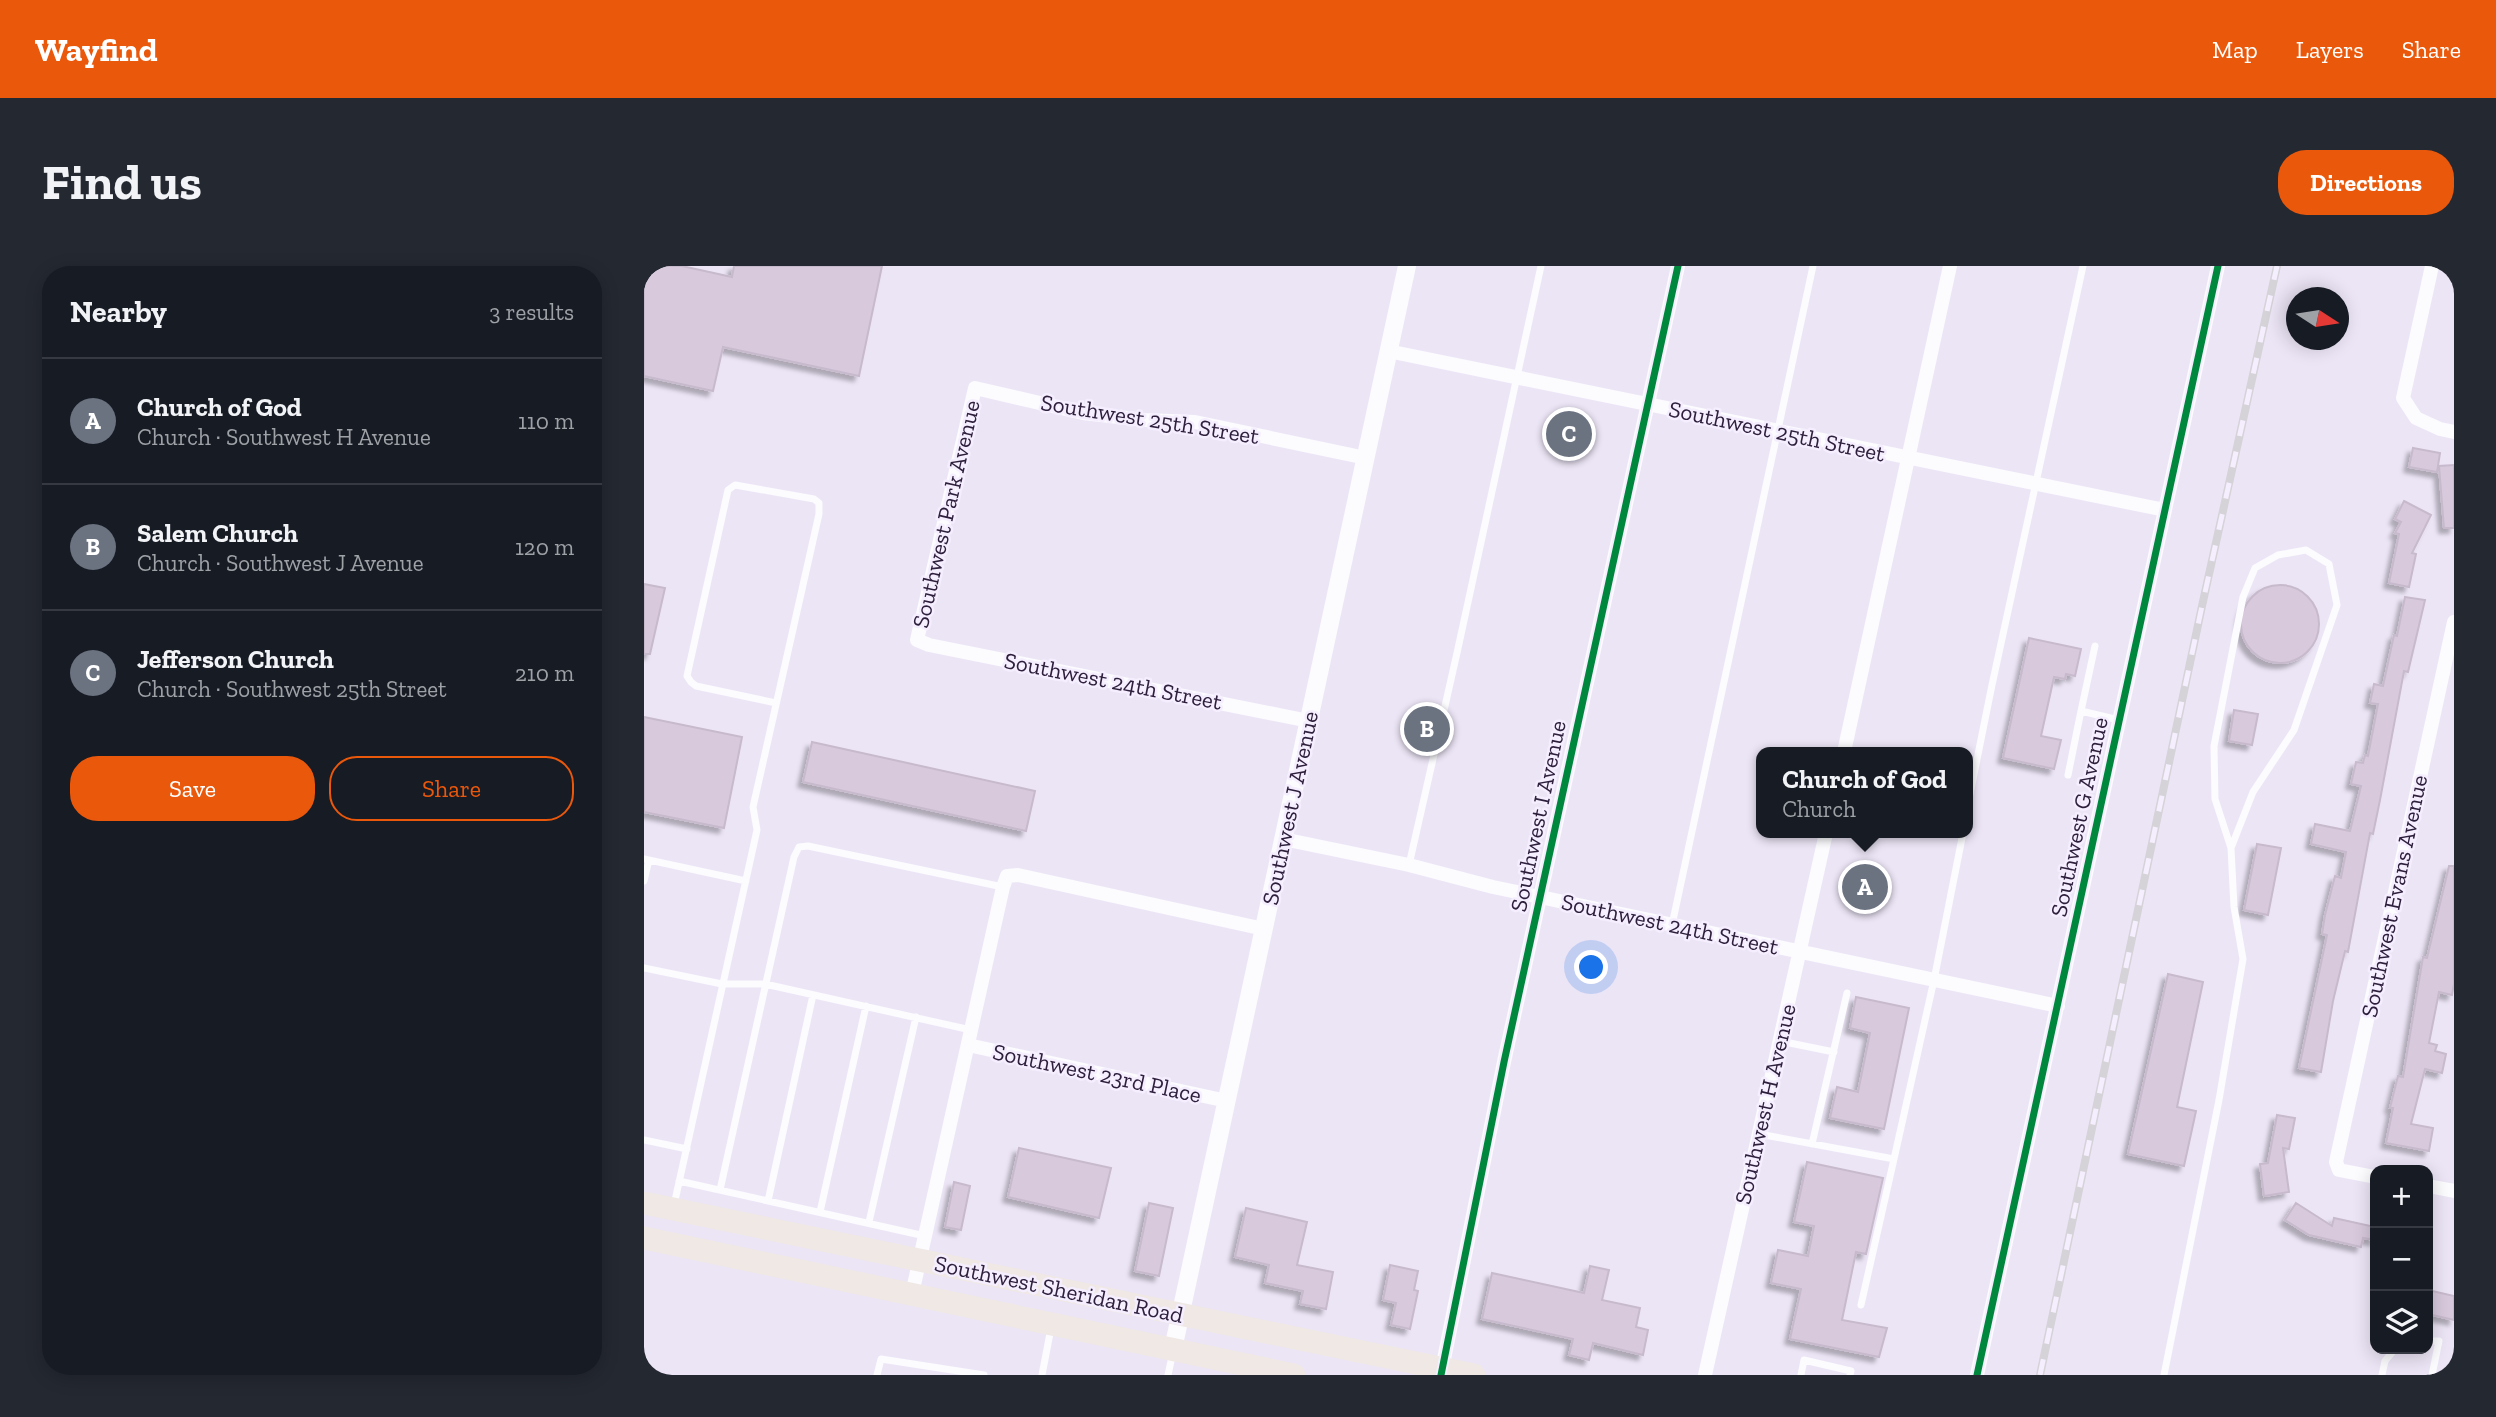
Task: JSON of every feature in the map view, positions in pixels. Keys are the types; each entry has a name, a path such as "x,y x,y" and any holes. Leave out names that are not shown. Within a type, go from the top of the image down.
{"main road":[{"name":"Southwest Sheridan Road","path":"644,1203 1181,1314 1441,1372 1474,1375"},
{"name":"Southwest Sheridan Road","path":"644,1238 1294,1375"}],"street":[{"name":"Southwest J Avenue","path":"1173,1349 1407,266"},
{"name":"Southwest I Avenue","path":"1441,1372 1540,896 1678,266"},
{"path":"1845,747 1951,266"},
{"name":"Southwest G Avenue","path":"1977,1375 2218,266"},
{"path":"2432,266 2403,398 2416,418 2454,432"},
{"name":"Southwest 25th Street","path":"1388,351 2165,510"},
{"name":"Southwest 25th Street","path":"975,388 1083,413 1195,422 1366,458"},
{"name":"Southwest Park Avenue","path":"917,640 975,388"},
{"name":"Southwest Evans Avenue","path":"2370,1176 2339,1170 2336,1161 2454,622"},
{"name":"Southwest 24th Street","path":"917,640 929,645 1309,721"},
{"name":"Southwest H Avenue","path":"1704,1375 1825,838"},
{"name":"Southwest 24th Street","path":"1283,839 1672,925 2058,1006"},
{"path":"912,1294 1007,876 1018,875 1264,929"},
{"name":"Southwest 23rd Place","path":"968,1045 1227,1101"},
{"path":"2433,1187 2454,1191"}],"lane":[{"path":"1409,865 1541,266"},
{"path":"1672,925 1813,266"},
{"path":"1973,780 2083,266"},
{"path":"673,1209 757,830 753,807 819,514 819,503 814,499 735,485 729,490 687,676 696,686 776,703"},
{"path":"2164,1375 2219,1100 2243,959 2234,907 2231,848 2215,799 2214,746 2243,597 2255,569 2278,555 2306,550 2329,565 2337,605 2294,730 2253,792 2231,848"},
{"path":"2068,775 2095,646"},
{"path":"2081,711 2120,720"},
{"path":"1861,1305 1934,980 1962,838"},
{"path":"720,1190 794,858 799,848 808,846 1003,887"},
{"path":"644,881 646,860 746,881"},
{"path":"644,968 722,984 765,984 971,1030"},
{"path":"1812,1143 1847,993"},
{"path":"768,1201 813,995"},
{"path":"820,1212 866,1006"},
{"path":"869,1223 916,1017"},
{"path":"1780,1041 1834,1052"},
{"path":"1759,1134 1894,1160"},
{"path":"644,1140 687,1149"},
{"path":"679,1181 925,1236"},
{"path":"1042,1375 1052,1325"},
{"path":"2432,1375 2439,1341 2433,1341"},
{"path":"1168,1375 1173,1349"},
{"path":"2382,1375 2385,1361 2391,1354"},
{"path":"877,1375 881,1359 984,1375"},
{"path":"1801,1375 1804,1360 1852,1371 1850,1375"}],"building":[{"path":"644,266 682,266 732,277 734,266 882,266 859,376 723,347 713,391 644,376"},
{"path":"2413,448 2440,453 2437,472 2409,467"},
{"path":"2454,465 2454,528 2444,528 2439,466"},
{"path":"2404,501 2431,515 2412,553 2416,554 2409,587 2389,583 2399,534 2395,533 2401,522 2395,519"},
{"path":"644,584 665,588 650,654 644,654"},
{"path":"2280,585 2295,588 2307,597 2316,609 2319,624 2316,639 2307,651 2295,660 2280,663 2265,660 2253,651 2244,639 2241,624 2244,609 2253,597 2265,588"},
{"path":"2405,597 2425,600 2408,672 2404,671 2373,834 2370,833 2348,952 2345,951 2333,1001 2321,1072 2299,1068 2327,935 2322,934 2325,915 2335,876 2341,878 2346,852 2311,844 2315,824 2350,831 2361,786 2351,784 2356,762 2363,763 2365,755 2368,756 2378,704 2370,703 2374,684 2383,686"},
{"path":"2029,638 2081,649 2075,676 2066,674 2065,679 2054,677 2041,736 2061,740 2054,769 2003,758"},
{"path":"2234,710 2258,714 2252,745 2229,741"},
{"path":"644,717 742,737 724,828 644,812"},
{"path":"812,742 1035,791 1026,831 803,782"},
{"path":"2257,844 2281,848 2268,915 2244,910"},
{"path":"2449,866 2454,866 2454,984 2452,995 2439,992 2429,1043 2437,1045 2435,1051 2446,1054 2442,1073 2425,1069 2411,1124 2433,1128 2429,1151 2386,1143 2393,1108 2390,1108 2398,1076 2403,1077 2423,957 2427,958"},
{"path":"2168,974 2203,982 2177,1107 2196,1111 2184,1166 2128,1154"},
{"path":"1856,997 1909,1008 1884,1129 1830,1118 1837,1087 1858,1092 1870,1033 1850,1028"},
{"path":"2277,1115 2295,1118 2289,1149 2283,1148 2289,1192 2264,1196 2260,1164 2268,1163"},
{"path":"1019,1148 1111,1168 1099,1218 1008,1197"},
{"path":"1807,1162 1883,1178 1866,1254 1856,1252 1842,1320 1887,1328 1879,1357 1790,1339 1801,1289 1771,1283 1778,1250 1808,1256 1814,1226 1794,1222"},
{"path":"954,1182 970,1186 961,1230 945,1227"},
{"path":"1149,1203 1173,1208 1159,1276 1135,1271"},
{"path":"2296,1203 2332,1226 2334,1218 2370,1226 2370,1239 2363,1238 2361,1247 2309,1235 2285,1220"},
{"path":"1246,1208 1307,1222 1297,1265 1333,1272 1326,1309 1300,1304 1303,1291 1265,1283 1269,1265 1235,1257"},
{"path":"1390,1265 1418,1271 1414,1290 1418,1291 1410,1329 1391,1325 1396,1303 1383,1300"},
{"path":"1590,1266 1609,1270 1602,1300 1640,1308 1636,1327 1648,1330 1643,1355 1593,1343 1589,1360 1569,1355 1573,1339 1482,1319 1492,1273 1584,1293"},
{"path":"2433,1291 2454,1296 2454,1320 2433,1315"}],"railway":[{"path":"2040,1375 2202,606 2277,266"}],"cycle path":[{"path":"1441,1375 1504,1062 1678,266"},
{"path":"1977,1375 2218,266"}],"place":[{"name":"Jefferson Church","path":"1569,434"},
{"name":"Salem Church","path":"1427,729"},
{"name":"Church of God","path":"1865,887"}]}
